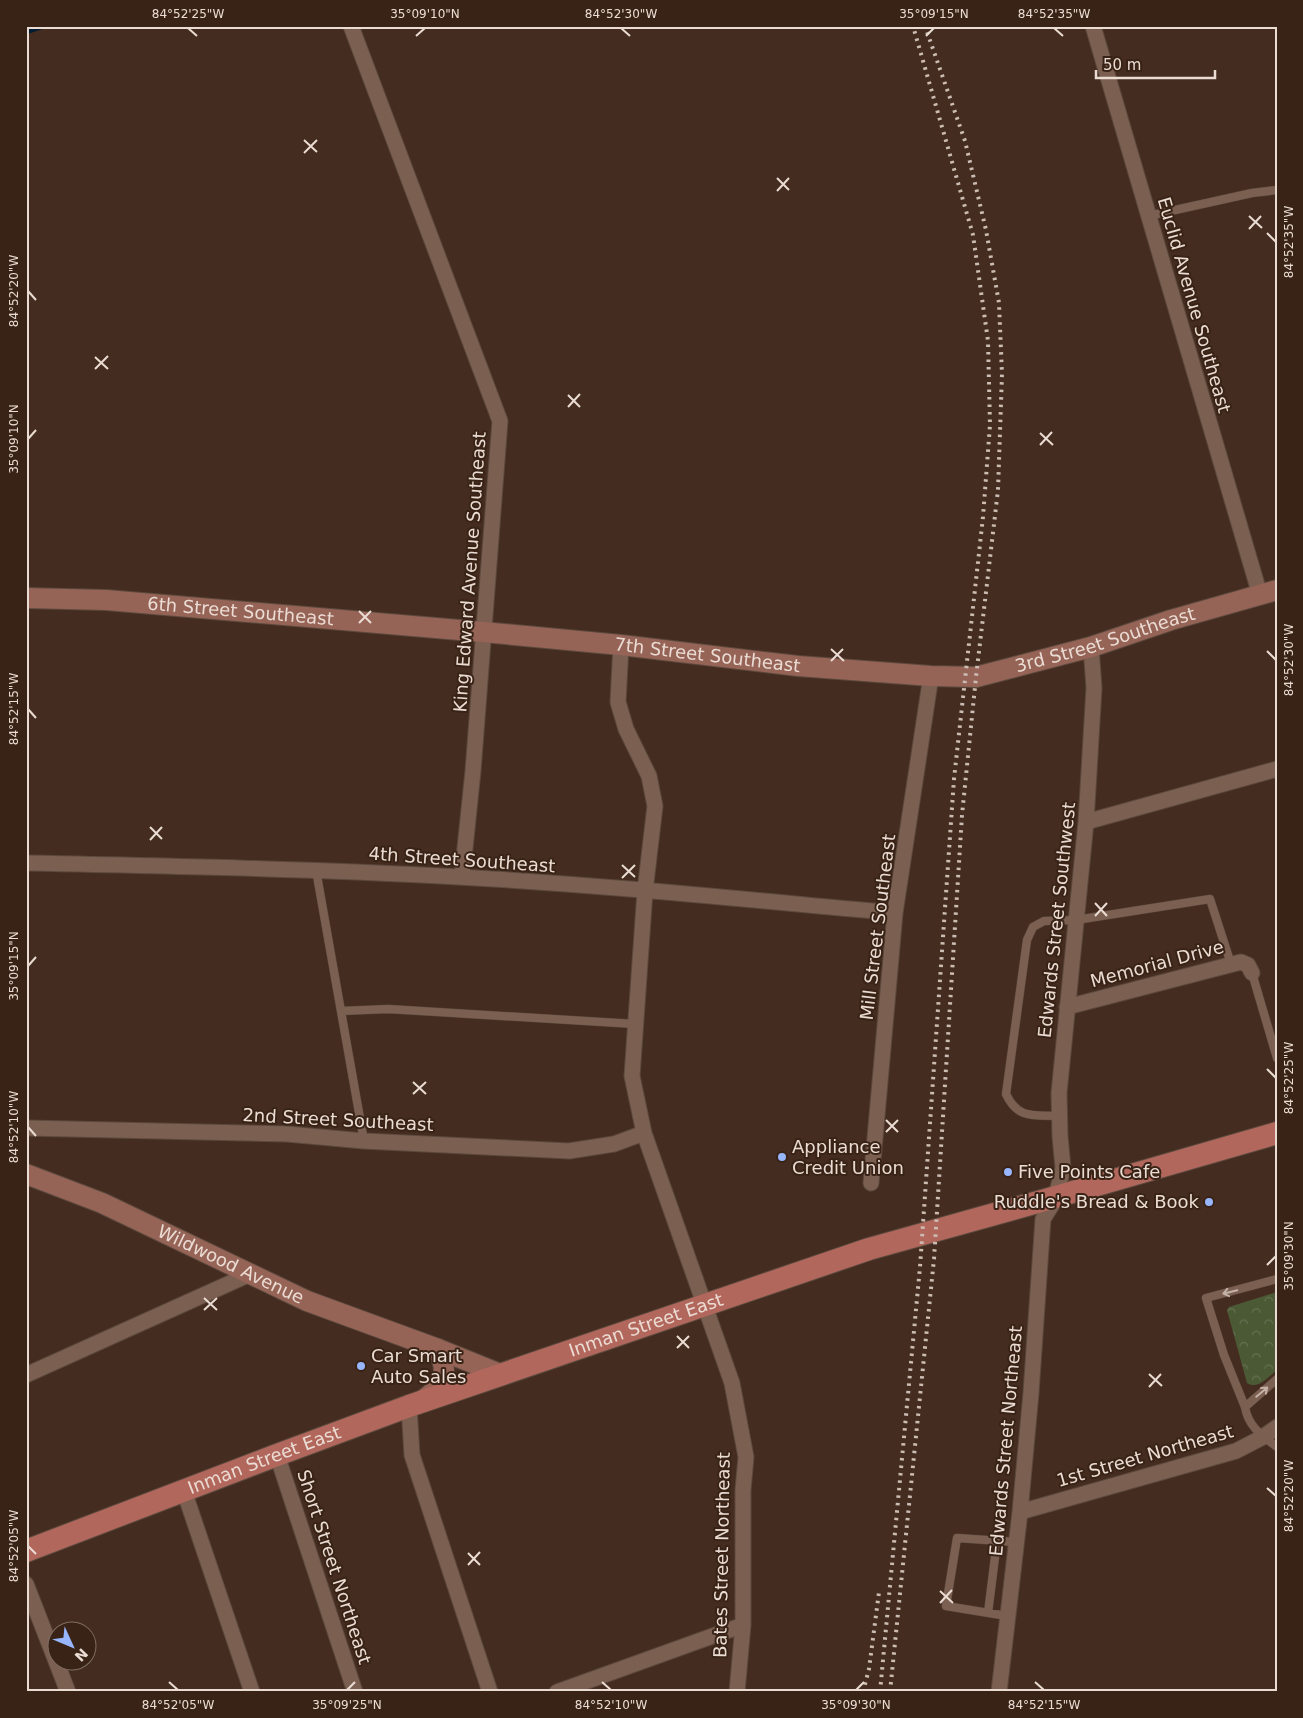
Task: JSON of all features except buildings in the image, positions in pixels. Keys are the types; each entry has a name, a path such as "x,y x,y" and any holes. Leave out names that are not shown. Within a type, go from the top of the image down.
{"main road":[{"name":"Inman Street East","path":"26,1551 277,1455 500,1374 869,1249 1277,1134"}],"street":[{"name":"King Edward Avenue Southeast","path":"351,26 500,421 473,770 462,877"},
{"name":"Euclid Avenue Southeast","path":"1093,26 1148,216 1268,593"},
{"name":"3rd Street Southeast","path":"931,676 976,676 1091,647 1171,620 1268,593"},
{"name":"6th Street Southeast","path":"26,598 106,600 484,632"},
{"name":"7th Street Southeast","path":"484,632 621,645 798,666 931,676"},
{"name":"Bates Street Northeast","path":"621,645 618,702 626,729 649,776 655,806 645,891 632,1076 644,1133 732,1383 746,1457 743,1490 743,1625 736,1692"},
{"name":"Edwards Street Southwest","path":"1056,1196 1063,1168 1059,1093 1086,822 1094,688 1091,647"},
{"name":"Mill Street Southeast","path":"871,1183 895,913 931,676"},
{"path":"1086,822 1277,769"},
{"name":"4th Street Southeast","path":"26,863 316,870 462,877 895,913"},
{"name":"Memorial Drive","path":"1067,1008 1241,962 1248,965 1252,973"},
{"name":"2nd Street Southeast","path":"26,1128 288,1134 364,1141 569,1150 614,1144 644,1133"},
{"name":"Wildwood Avenue","path":"31,1180 102,1203 307,1301 500,1374"},
{"name":"Edwards Street Northeast","path":"999,1692 1020,1512 1031,1393 1043,1219 1053,1205 1056,1196"},
{"path":"26,1375 248,1275 268,1284"},
{"path":"438,1349 443,1361 445,1376 438,1389 414,1405 412,1455 490,1692"},
{"name":"1st Street Northeast","path":"1020,1512 1236,1450 1263,1437 1277,1427"},
{"name":"Short Street Northeast","path":"277,1455 355,1692"},
{"path":"184,1490 252,1692"},
{"path":"26,1584 68,1692"},
{"path":"556,1692 743,1625"}],"lane":[{"path":"1148,216 1252,193 1277,190"},
{"path":"316,870 364,1141"},
{"path":"1060,1116 1024,1114 1017,1110 1006,1094 1027,940 1033,927 1044,921 1076,920 1210,899 1231,964"},
{"path":"1252,973 1277,1058"},
{"path":"341,1011 388,1010 635,1024"},
{"path":"1277,1280 1206,1298 1246,1417 1263,1437 1277,1447"},
{"path":"1244,1407 1277,1379"},
{"path":"1007,1616 946,1606 957,1538 1016,1542"},
{"path":"988,1613 997,1541"}],"green space":[{"path":"1277,1292 1277,1370 1263,1382 1251,1385 1247,1383 1227,1310 1229,1307"}],"waterway":[{"path":"26,32 44,26"}],"railway":[{"path":"880,1692 920,1267 954,779 983,517 990,425 988,341 973,235 913,26"},
{"path":"890,1692 934,1259 962,815 998,490 1002,374 999,303 986,230 965,141 925,26"},
{"path":"863,1692 869,1669 879,1592"}],"place":[{"name":"Appliance Credit Union","path":"782,1157"},
{"name":"Five Points Cafe","path":"1008,1172"},
{"name":"Ruddle's Bread & Book","path":"1209,1202"},
{"name":"Car Smart Auto Sales","path":"361,1366"}]}
